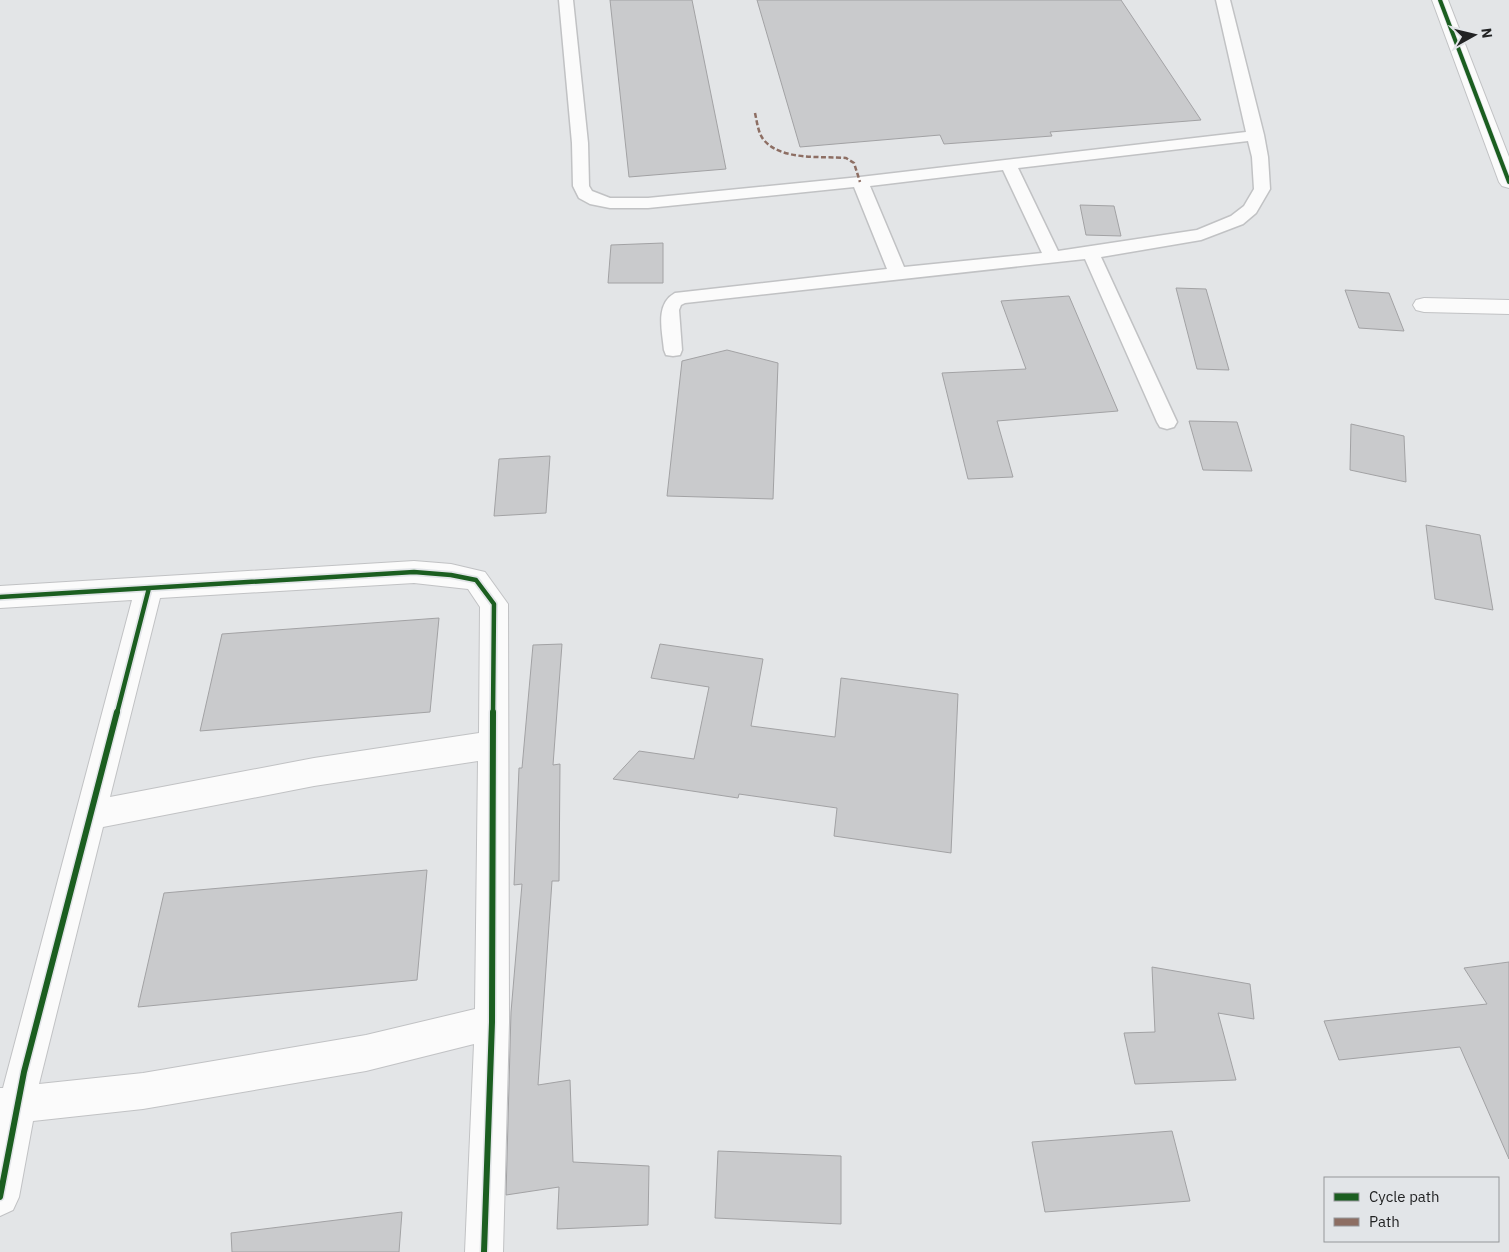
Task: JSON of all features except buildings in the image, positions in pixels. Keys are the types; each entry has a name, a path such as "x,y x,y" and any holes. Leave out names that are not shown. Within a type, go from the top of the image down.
{"street":[{"path":"1440,0 1509,182"},
{"path":"1424,305 1509,307"},
{"path":"0,597 414,572 451,575 476,580 494,604 492,1022 484,1252"},
{"path":"0,1197 9,1105 24,1072 149,588"},
{"path":"91,816 314,772 492,744"},
{"path":"9,1105 143,1091 366,1053 492,1022"}],"lane":[{"path":"566,0 580,143 581,186 585,194 596,200 610,203 648,203 860,182 1256,135"},
{"path":"673,350 670,310 674,301 681,297 897,272 1091,253 1201,235 1237,220 1250,209 1262,189 1260,157 1223,0"},
{"path":"1009,165 1053,258"},
{"path":"860,182 897,272"},
{"path":"1091,253 1166,422"}],"marked path":[{"path":"755,113 760,133 769,145 789,153 846,158 854,163 860,182"}],"cycle path":[{"path":"1440,0 1509,182"},
{"path":"0,597 414,572 451,575 476,580 494,604 492,1022 484,1252"},
{"path":"0,1197 24,1072 149,588"}]}
